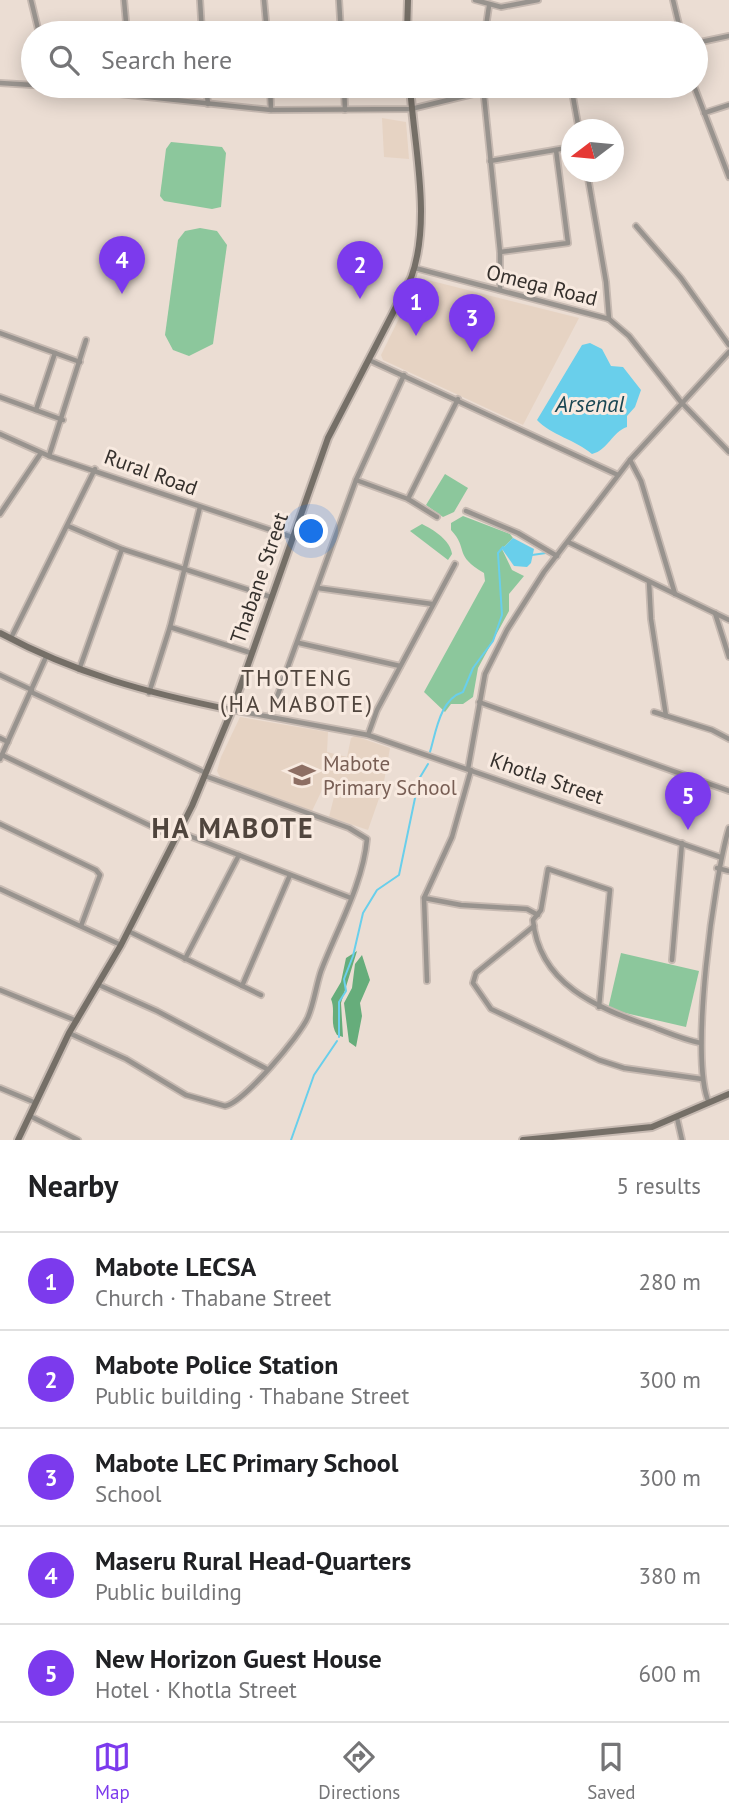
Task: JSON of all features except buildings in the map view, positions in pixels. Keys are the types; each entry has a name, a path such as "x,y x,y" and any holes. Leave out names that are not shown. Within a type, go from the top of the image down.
{"street":[{"path":"30,0 36,21"},
{"path":"124,0 126,21"},
{"path":"200,0 201,21"},
{"path":"264,0 266,21"},
{"path":"339,0 340,21"},
{"path":"407,21 408,0"},
{"path":"475,0 489,6 502,7 538,0"},
{"path":"673,0 678,21"},
{"path":"487,21 489,6"},
{"path":"708,40 729,36"},
{"path":"0,83 21,84"},
{"path":"157,98 271,110 411,109 449,98"},
{"path":"207,98 208,104"},
{"path":"270,98 271,110"},
{"path":"344,98 345,110"},
{"name":"Thabane Street","path":"18,1140 69,1033 121,945 206,775 232,710 328,438 415,268 422,215 411,98"},
{"path":"485,98 500,252 500,291"},
{"path":"573,98 577,119"},
{"path":"698,98 729,177"},
{"path":"704,113 729,104"},
{"path":"490,160 561,149"},
{"path":"500,252 568,243 556,150"},
{"path":"589,182 606,282 609,319"},
{"path":"636,226 681,278 729,345"},
{"name":"Omega Road","path":"415,268 609,319 629,336 681,402 728,449"},
{"path":"0,333 80,362"},
{"path":"49,456 63,421 86,340"},
{"path":"427,981 424,898 452,837 470,770 479,702 492,656 557,556 618,475 681,402 729,352"},
{"path":"36,410 55,353"},
{"path":"369,360 618,475"},
{"path":"270,716 299,643 356,480 404,375"},
{"path":"0,397 63,421"},
{"path":"408,499 458,399"},
{"name":"Rural Road","path":"0,434 49,456 95,469 292,537"},
{"path":"0,514 41,453"},
{"path":"630,460 641,481 675,594"},
{"path":"10,638 95,469"},
{"path":"356,480 408,499 436,517"},
{"path":"149,694 170,627 200,507"},
{"path":"466,510 518,533 557,556"},
{"path":"68,526 122,548 271,597"},
{"path":"568,542 729,619"},
{"path":"79,670 122,548"},
{"path":"368,735 400,666 455,564"},
{"path":"649,582 651,619 666,716"},
{"path":"318,588 432,604"},
{"path":"715,613 729,657"},
{"path":"170,627 251,653"},
{"name":"Khotla Street","path":"0,633 46,657 149,694 368,735 720,857"},
{"path":"299,643 400,666"},
{"path":"46,657 1,757 178,835 351,898"},
{"path":"0,676 206,775 366,836 367,847 351,898 315,986 309,1017 294,1043 235,1103 225,1106 211,1104 186,1095 126,1059 69,1033"},
{"path":"479,702 729,791"},
{"path":"654,712 729,738"},
{"path":"0,738 8,742"},
{"path":"0,824 96,870 100,875 81,926"},
{"path":"709,1103 702,1079 701,1043 718,868 729,828"},
{"path":"672,960 682,843"},
{"path":"185,959 239,855"},
{"path":"718,868 729,871"},
{"path":"599,1007 610,890 548,869 538,915 533,920 542,950 556,975 580,997 599,1007 701,1043"},
{"path":"242,986 290,875"},
{"path":"0,889 121,945"},
{"path":"424,898 461,905 527,909 538,915"},
{"path":"534,926 476,973 473,983 484,1003 599,1060 624,1068 702,1079"},
{"path":"128,931 261,995"},
{"path":"99,985 158,1011 267,1069"},
{"path":"0,990 77,1021"},
{"path":"0,1088 36,1103"},
{"path":"523,1140 637,1130 677,1118 729,1094"},
{"path":"30,1116 78,1140"},
{"path":"677,1118 681,1140"}],"shaded area":[{"path":"382,118 406,122 409,159 384,157"},
{"path":"424,279 579,318 523,425 383,360 381,355 417,282"},
{"name":"Mabote Primary School","path":"240,717 328,732 327,752 347,757 351,738 355,736 390,748 383,787 368,830 329,817 335,793 323,788 312,811 221,779 217,771 221,757"}],"green space":[{"path":"171,142 222,147 226,153 221,207 212,209 164,201 160,196 166,149"},
{"path":"200,228 217,231 227,245 213,344 189,356 173,350 165,335 178,240 185,231"},
{"path":"445,474 468,488 454,512 443,517 426,505"},
{"path":"463,516 510,534 513,538 502,549 512,570 524,576 509,594 509,611 478,668 473,697 463,704 451,704 445,712 424,692 485,581 484,573 468,561 451,530 451,523"},
{"path":"422,524 436,532 448,544 452,554 448,560 410,531"},
{"path":"357,951 341,1003 343,1037 337,1035 335,1030 331,999 341,982 346,958"},
{"path":"621,953 699,971 686,1027 608,1009"},
{"path":"362,955 370,980 360,1003 362,1016 356,1047 349,1042 344,1003 352,988 355,964"}],"water":[{"name":"Arsenal","path":"590,343 602,349 611,366 623,367 641,390 635,407 627,416 627,427 617,433 602,449 592,454 549,430 537,420 582,345"},
{"path":"513,538 534,549 531,563 527,567 514,566 502,549"}],"waterway":[{"path":"430,752 444,709 455,696 463,692 473,668 493,641 502,615 498,553 503,547"},
{"path":"532,555 546,553"},
{"path":"339,1037 339,1002 346,991 344,979 353,956 363,913 377,890 399,875 419,779 428,764"},
{"path":"291,1140 314,1075 337,1041"}],"place":[{"name":"Maseru Rural Head-Quarters","path":"122,294"},
{"name":"Mabote Police Station","path":"360,299"},
{"name":"Mabote LECSA","path":"416,336"},
{"name":"Mabote LEC Primary School","path":"472,352"},
{"name":"Mabote Primary School","path":"302,775"},
{"name":"New Horizon Guest House","path":"688,830"}],"district":[{"name":"THOTENG (HA MABOTE)","path":"297,690"},
{"name":"HA MABOTE","path":"233,827"}]}
